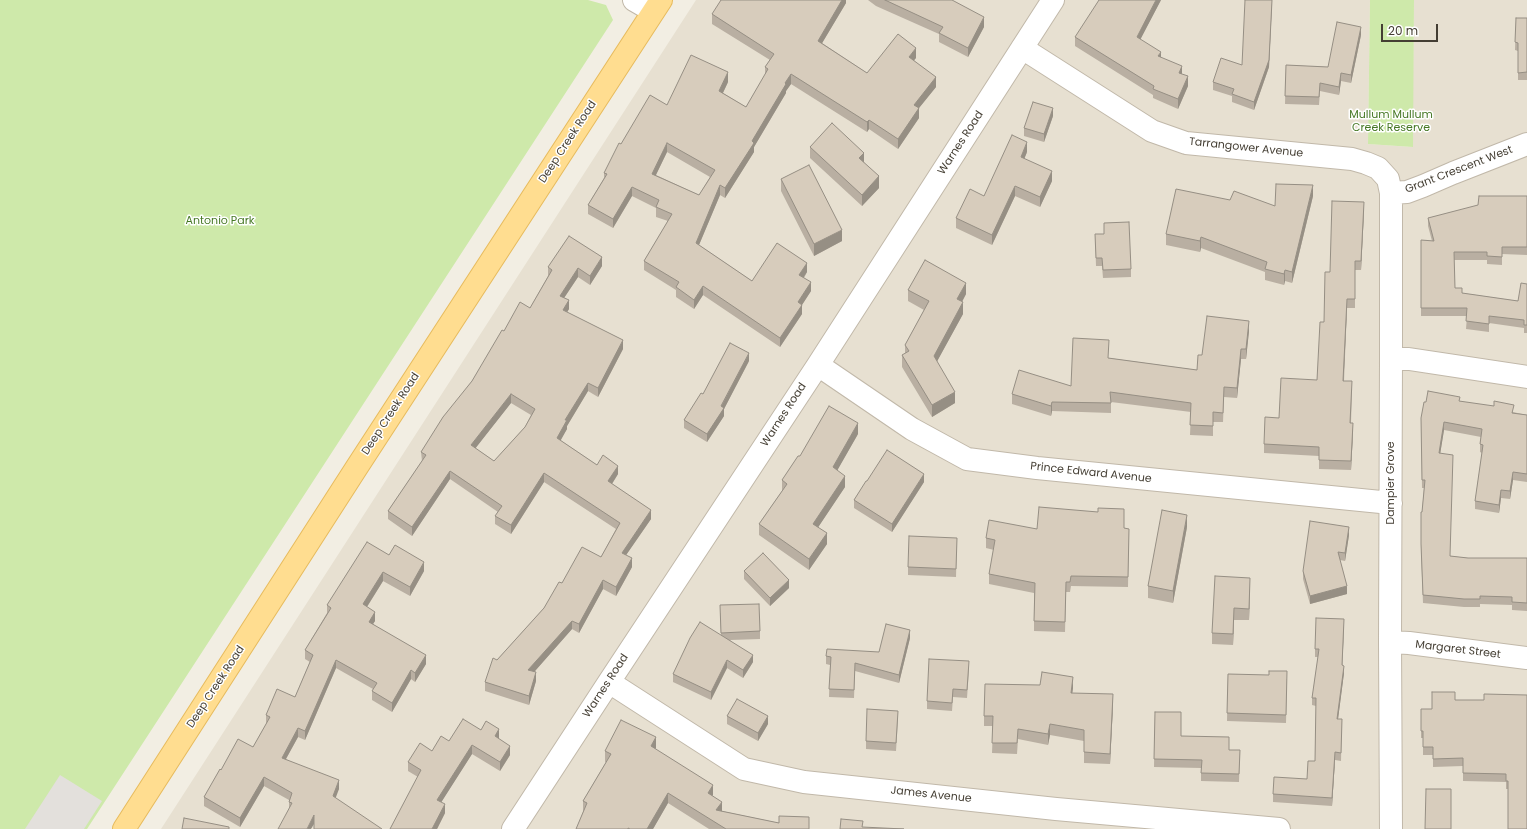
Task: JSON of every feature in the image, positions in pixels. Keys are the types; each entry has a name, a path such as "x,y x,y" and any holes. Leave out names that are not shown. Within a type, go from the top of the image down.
{"main road":[{"name":"Deep Creek Road","path":"124,829 361,460 657,6"}],"street":[{"path":"634,0 657,6"},
{"name":"Warnes Road","path":"513,829 818,365 1053,0"},
{"name":"Tarrangower Avenue","path":"1022,48 1152,131 1165,136 1186,142 1352,160"},
{"name":"Grant Crescent West","path":"1391,193 1407,192 1527,144"},
{"name":"Dampier Grove","path":"1352,160 1366,163 1378,168 1388,179 1391,193 1391,829"},
{"path":"1392,359 1409,359 1527,377"},
{"name":"Prince Edward Avenue","path":"818,365 912,430 967,459 1038,468 1390,503"},
{"name":"Margaret Street","path":"1390,642 1409,643 1527,658"},
{"name":"James Avenue","path":"609,682 744,769 812,782 1056,809 1279,829"}],"shaded area":[{"path":"696,0 1370,0 1368,144 1412,147 1414,0 1527,0 1527,829 161,829"},
{"path":"60,775 102,801 84,829 25,829"}],"green space":[{"name":"Antonio Park","path":"0,0 588,0 606,5 613,20 87,829 0,829"},
{"name":"Mullum Mullum Creek Reserve","path":"1370,0 1414,0 1413,147 1368,144"}],"building":[{"path":"721,0 842,0 818,41 867,73 898,34 916,48 909,57 936,77 914,105 919,108 898,139 869,120 867,122 791,74 752,141 754,143 725,188 720,185 696,243 752,281 777,243 807,263 799,275 811,282 798,302 802,305 780,338 703,286 694,300 676,287 679,282 644,261 672,214 656,207 659,200 632,187 613,219 588,205 607,174 604,173 619,143 621,144 650,95 667,105 691,55 728,72 719,91 746,107 768,69 765,67 774,54 712,14","holes":["667,143 715,170 699,195 652,174"]},
{"path":"885,0 952,0 984,17 968,48 939,33 943,27"},
{"path":"1099,0 1156,0 1137,37 1161,52 1158,56 1182,66 1179,73 1188,76 1178,99 1153,89 1154,86 1075,37"},
{"path":"1245,0 1272,0 1269,60 1254,102 1232,94 1234,89 1213,82 1221,58 1242,65"},
{"path":"1516,18 1527,18 1527,72 1518,73 1518,43 1515,42"},
{"path":"1337,22 1361,27 1351,75 1341,73 1339,87 1320,83 1319,97 1285,96 1286,65 1328,67"},
{"path":"1033,102 1053,108 1044,134 1024,128"},
{"path":"832,123 864,153 859,158 879,176 862,195 810,147"},
{"path":"1012,135 1027,142 1021,157 1052,171 1040,197 1015,186 992,235 956,218 970,189 984,196"},
{"path":"809,165 842,230 814,244 781,179"},
{"path":"1276,184 1313,185 1292,272 1285,270 1284,274 1265,269 1267,262 1201,237 1200,241 1166,234 1176,189 1230,200 1234,191 1275,206"},
{"path":"1479,196 1527,196 1527,247 1502,247 1502,257 1487,256 1487,252 1454,252 1455,288 1462,288 1462,293 1518,301 1521,283 1527,284 1527,325 1524,325 1524,320 1489,316 1489,324 1466,321 1467,308 1421,308 1421,240 1434,241 1428,218 1478,205"},
{"path":"1332,201 1364,202 1361,261 1355,261 1355,299 1347,299 1343,381 1352,381 1350,423 1353,423 1351,461 1319,460 1319,447 1264,444 1265,417 1279,418 1281,378 1317,380 1320,322 1324,322 1325,272 1330,272"},
{"path":"1129,222 1131,269 1103,270 1102,258 1096,258 1095,234 1104,234 1104,223"},
{"path":"569,236 602,257 590,276 578,268 560,296 569,300 563,310 623,340 598,388 588,383 565,420 567,420 557,438 597,465 603,455 618,466 608,481 651,510 622,553 632,558 616,587 603,580 579,624 572,621 528,670 536,672 529,696 485,682 493,658 497,660 544,608 559,582 562,583 582,547 601,557 620,523 544,473 511,525 495,516 502,506 450,471 412,527 388,511 426,455 421,452 443,417 472,381 502,330 504,331 520,302 530,308 552,270 548,267","holes":["511,394 535,409 525,427 494,461 471,445"]},
{"path":"925,260 966,283 957,299 963,302 934,356 955,392 932,405 902,355 909,351 905,345 929,301 908,290"},
{"path":"1207,316 1249,321 1246,349 1241,349 1237,388 1224,387 1223,413 1213,412 1213,426 1190,425 1191,403 1110,392 1111,403 1052,402 1051,406 1012,394 1019,370 1071,386 1073,338 1109,340 1108,358 1197,370 1198,355 1202,355"},
{"path":"730,343 749,353 721,406 724,408 707,434 684,420 701,393 703,394"},
{"path":"1428,391 1460,397 1459,401 1494,406 1494,401 1514,405 1512,413 1527,415 1527,474 1513,472 1510,491 1501,490 1499,505 1475,501 1483,445 1480,444 1482,429 1444,422 1439,453 1453,455 1450,556 1468,558 1527,558 1527,603 1512,602 1512,597 1480,596 1480,599 1464,599 1423,595 1421,512 1425,480 1422,480 1421,418"},
{"path":"829,406 858,423 833,467 845,476 813,524 827,533 809,559 759,524 787,484 782,480 798,456 800,456"},
{"path":"887,450 924,474 892,524 854,500"},
{"path":"1039,507 1098,512 1098,508 1124,509 1124,528 1129,529 1128,577 1071,576 1070,582 1066,582 1065,622 1034,621 1035,583 989,574 995,540 986,538 989,520 1037,529"},
{"path":"1162,510 1187,515 1173,591 1148,586"},
{"path":"1310,521 1349,527 1345,553 1338,552 1347,586 1310,596 1303,571"},
{"path":"909,536 957,538 956,569 908,567"},
{"path":"367,542 389,555 395,545 424,562 410,587 383,572 363,604 375,612 369,622 426,655 415,673 411,670 392,703 372,691 377,683 336,660 305,731 298,728 282,758 339,780 333,796 382,829 314,829 314,815 307,829 278,829 292,803 289,802 292,793 264,777 240,818 204,797 238,739 253,747 270,717 266,715 277,689 295,697 313,655 305,650 331,608 327,605"},
{"path":"763,553 789,580 770,598 744,571"},
{"path":"1215,576 1250,578 1249,609 1234,608 1233,634 1212,633"},
{"path":"759,604 760,631 721,633 720,605"},
{"path":"1316,618 1344,619 1342,665 1344,666 1337,719 1342,719 1341,753 1335,752 1332,798 1273,794 1274,777 1307,779 1308,761 1315,761 1316,698 1312,698 1319,649 1315,649"},
{"path":"700,622 753,655 743,670 727,660 711,692 673,674 690,638"},
{"path":"886,624 910,630 899,675 855,663 854,690 829,689 831,657 826,656 827,649 879,652"},
{"path":"929,659 969,661 967,690 953,689 952,703 927,701"},
{"path":"1269,671 1287,671 1286,715 1227,713 1228,674 1269,675"},
{"path":"1042,672 1073,677 1071,693 1113,694 1110,754 1084,752 1084,730 1050,724 1048,734 1018,729 1017,743 992,743 993,716 984,716 985,684 1040,685"},
{"path":"1432,692 1455,692 1455,700 1484,700 1484,694 1527,695 1527,829 1508,829 1508,781 1506,781 1506,774 1463,773 1463,758 1433,759 1433,747 1423,747 1421,709 1432,709"},
{"path":"737,699 768,716 758,733 727,716"},
{"path":"867,709 898,711 896,743 866,741"},
{"path":"1155,712 1181,712 1181,736 1229,737 1229,750 1240,750 1239,774 1201,773 1202,760 1154,759"},
{"path":"463,719 481,730 486,721 499,729 495,736 510,746 500,762 472,745 437,800 445,804 432,829 390,829 421,770 408,762 420,743 432,751 441,736 449,741"},
{"path":"621,720 656,737 651,746 713,785 708,793 722,802 716,810 779,823 779,816 809,817 809,829 726,829 668,793 647,829 576,829 587,803 583,801 611,754 605,751"},
{"path":"1426,789 1451,789 1451,829 1425,829"},
{"path":"184,818 229,827 229,829 182,829"},
{"path":"841,819 863,821 862,827 904,829 840,829"}]}
